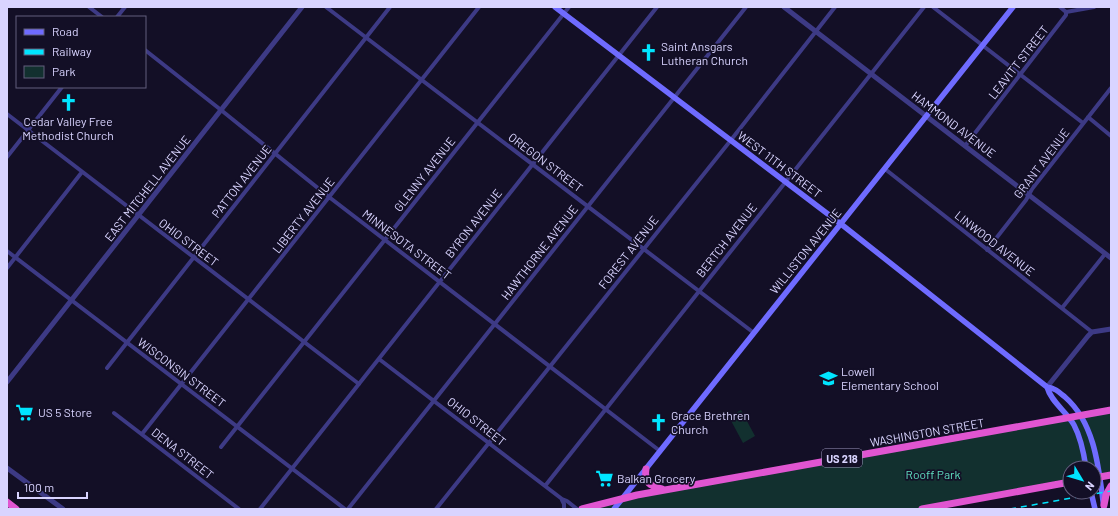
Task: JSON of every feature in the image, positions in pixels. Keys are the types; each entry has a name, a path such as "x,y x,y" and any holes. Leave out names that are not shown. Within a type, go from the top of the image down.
{"highway":[{"name":"WASHINGTON STREET","path":"582,509 623,498 664,490 1111,410"},
{"path":"646,469 646,479 648,484 664,490"},
{"path":"922,509 1062,483"},
{"path":"1104,507 1106,495 1111,486"},
{"path":"7,502 16,509"}],"main road":[{"name":"WEST 11TH STREET","path":"554,7 620,55 841,224 1047,387 1055,388 1074,405 1081,415 1092,442 1095,460"},
{"name":"WILLISTON AVENUE","path":"614,509 1013,7"},
{"name":"WEST 11TH STREET","path":"1047,387 1049,394 1074,425 1084,460"}],"street":[{"path":"89,7 101,16"},
{"path":"118,16 125,7"},
{"name":"EAST MITCHELL AVENUE","path":"7,382 302,7"},
{"name":"OREGON STREET","path":"326,7 754,333"},
{"name":"PATTON AVENUE","path":"107,368 390,7"},
{"name":"LIBERTY AVENUE","path":"142,434 479,7"},
{"name":"GLENNY AVENUE","path":"221,447 569,7"},
{"name":"BYRON AVENUE","path":"260,509 657,7"},
{"name":"HAWTHORNE AVENUE","path":"348,509 746,7"},
{"name":"HAMMOND AVENUE","path":"784,7 1111,258"},
{"name":"FOREST AVENUE","path":"436,509 551,367 835,7"},
{"name":"BERTCH AVENUE","path":"545,486 924,7"},
{"path":"933,7 1083,123"},
{"path":"1060,7 1066,12 1094,7"},
{"name":"LEAVITT STREET","path":"965,146 1021,75 1066,15 1066,12"},
{"name":"MINNESOTA STREET","path":"146,51 329,197 660,451"},
{"path":"7,156 61,88"},
{"name":"GRANT AVENUE","path":"987,250 1111,88"},
{"name":"OHIO STREET","path":"7,114 359,384"},
{"path":"1088,117 1111,136"},
{"name":"LINWOOD AVENUE","path":"885,169 1092,332"},
{"path":"7,268 82,172"},
{"name":"WISCONSIN STREET","path":"7,251 345,509"},
{"path":"1062,308 1105,254"},
{"path":"1047,387 1092,332 1111,329"},
{"name":"OHIO STREET","path":"379,359 489,444 577,509"},
{"name":"DENA STREET","path":"114,413 239,509"},
{"path":"7,468 63,509"},
{"path":"562,499 564,509"}],"green space":[{"path":"741,410 755,436 743,443 729,417"},
{"name":"Rooff Park","path":"1111,410 1111,475 1102,477 1102,460 1062,460 1062,483 922,509 582,509"}],"railway":[{"path":"1010,509 1111,491"}],"place":[{"name":"Saint Ansgars Lutheran Church","path":"648,53"},
{"name":"Cedar Valley Free Methodist Church","path":"68,102"},
{"name":"Lowell Elementary School","path":"828,378"},
{"name":"US 5 Store","path":"25,412"},
{"name":"Grace Brethren Church","path":"658,422"},
{"name":"Balkan Grocery","path":"604,478"}]}
